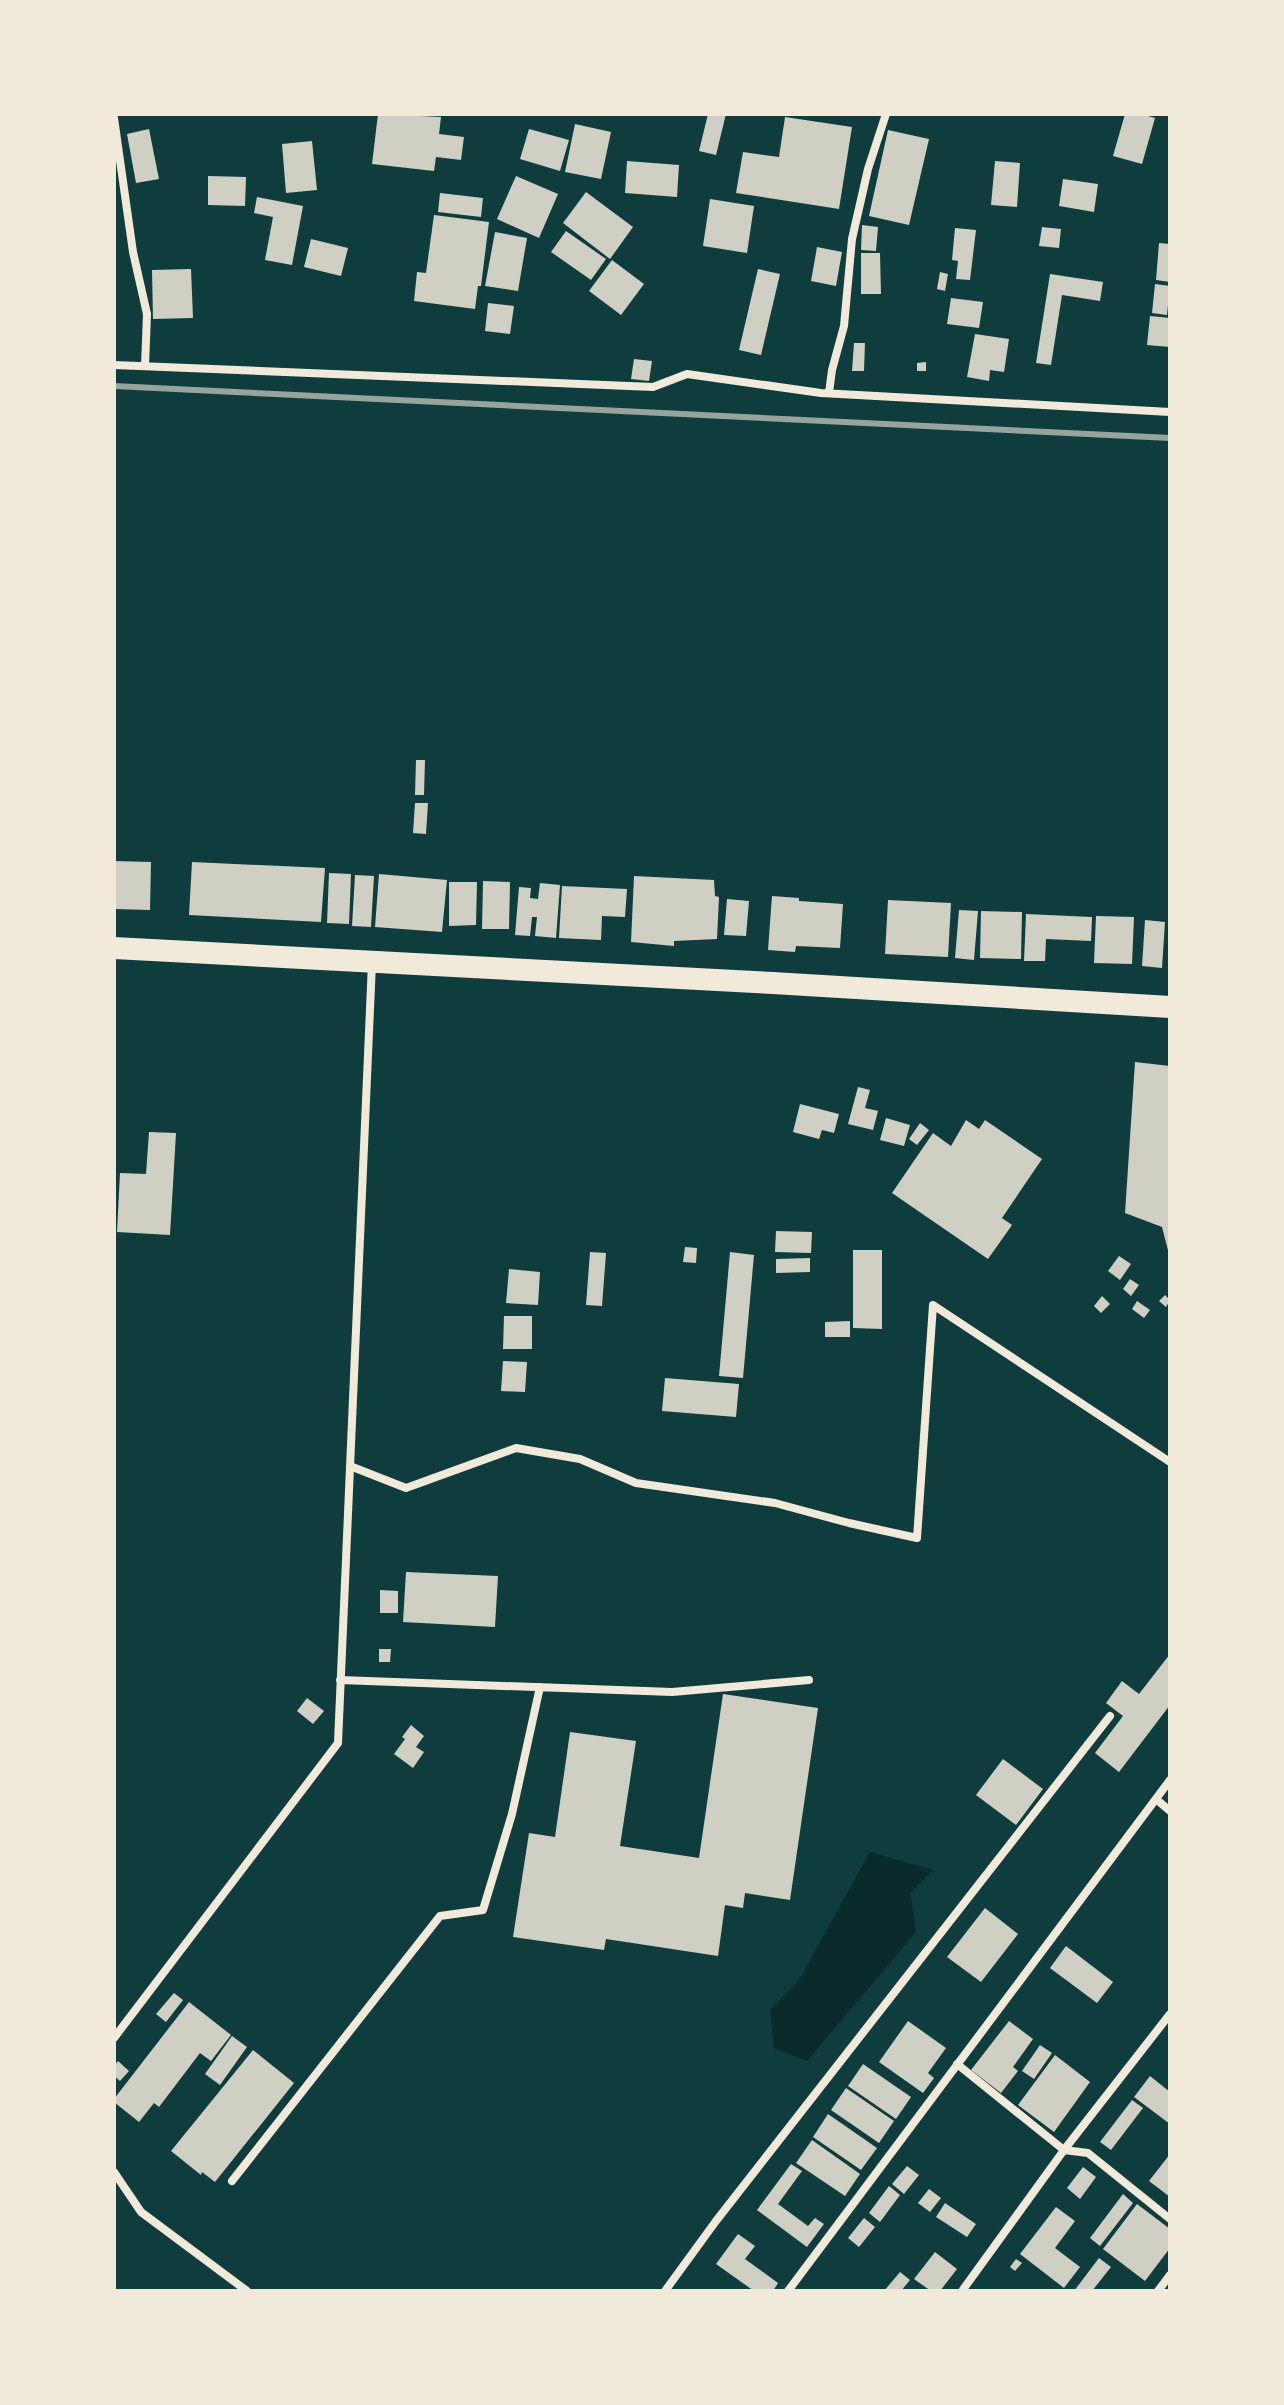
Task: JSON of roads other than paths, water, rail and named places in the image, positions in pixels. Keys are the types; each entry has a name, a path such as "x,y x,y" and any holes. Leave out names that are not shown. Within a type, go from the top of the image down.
{"highway":[{"path":"114,948 1170,1007"}],"street":[{"path":"829,393 844,326 852,239 868,169 886,114"},
{"path":"114,118 133,252 147,314 145,366"},
{"path":"114,365 653,387 687,374 829,393 1170,412"},
{"path":"114,2038 338,1743 372,961"},
{"path":"350,1466 406,1488 516,1448 580,1459 636,1483 775,1503 917,1538 933,1305 1170,1462"},
{"path":"340,1680 672,1692 809,1680"},
{"path":"232,2181 440,1916 483,1910 512,1814 540,1687"},
{"path":"665,2291 716,2221 1110,1716"},
{"path":"788,2291 1170,1780"},
{"path":"1156,1799 1170,1811"},
{"path":"962,2291 1064,2150 1170,2014"},
{"path":"957,2064 1064,2150 1088,2153 1170,2219"},
{"path":"114,2172 141,2212 247,2291"},
{"path":"1158,2291 1170,2275"}],"water":[{"path":"870,1852 933,1870 910,1893 916,1932 807,2061 774,2048 770,2010 799,1980"}],"railway":[{"path":"114,386 1170,438"}]}
